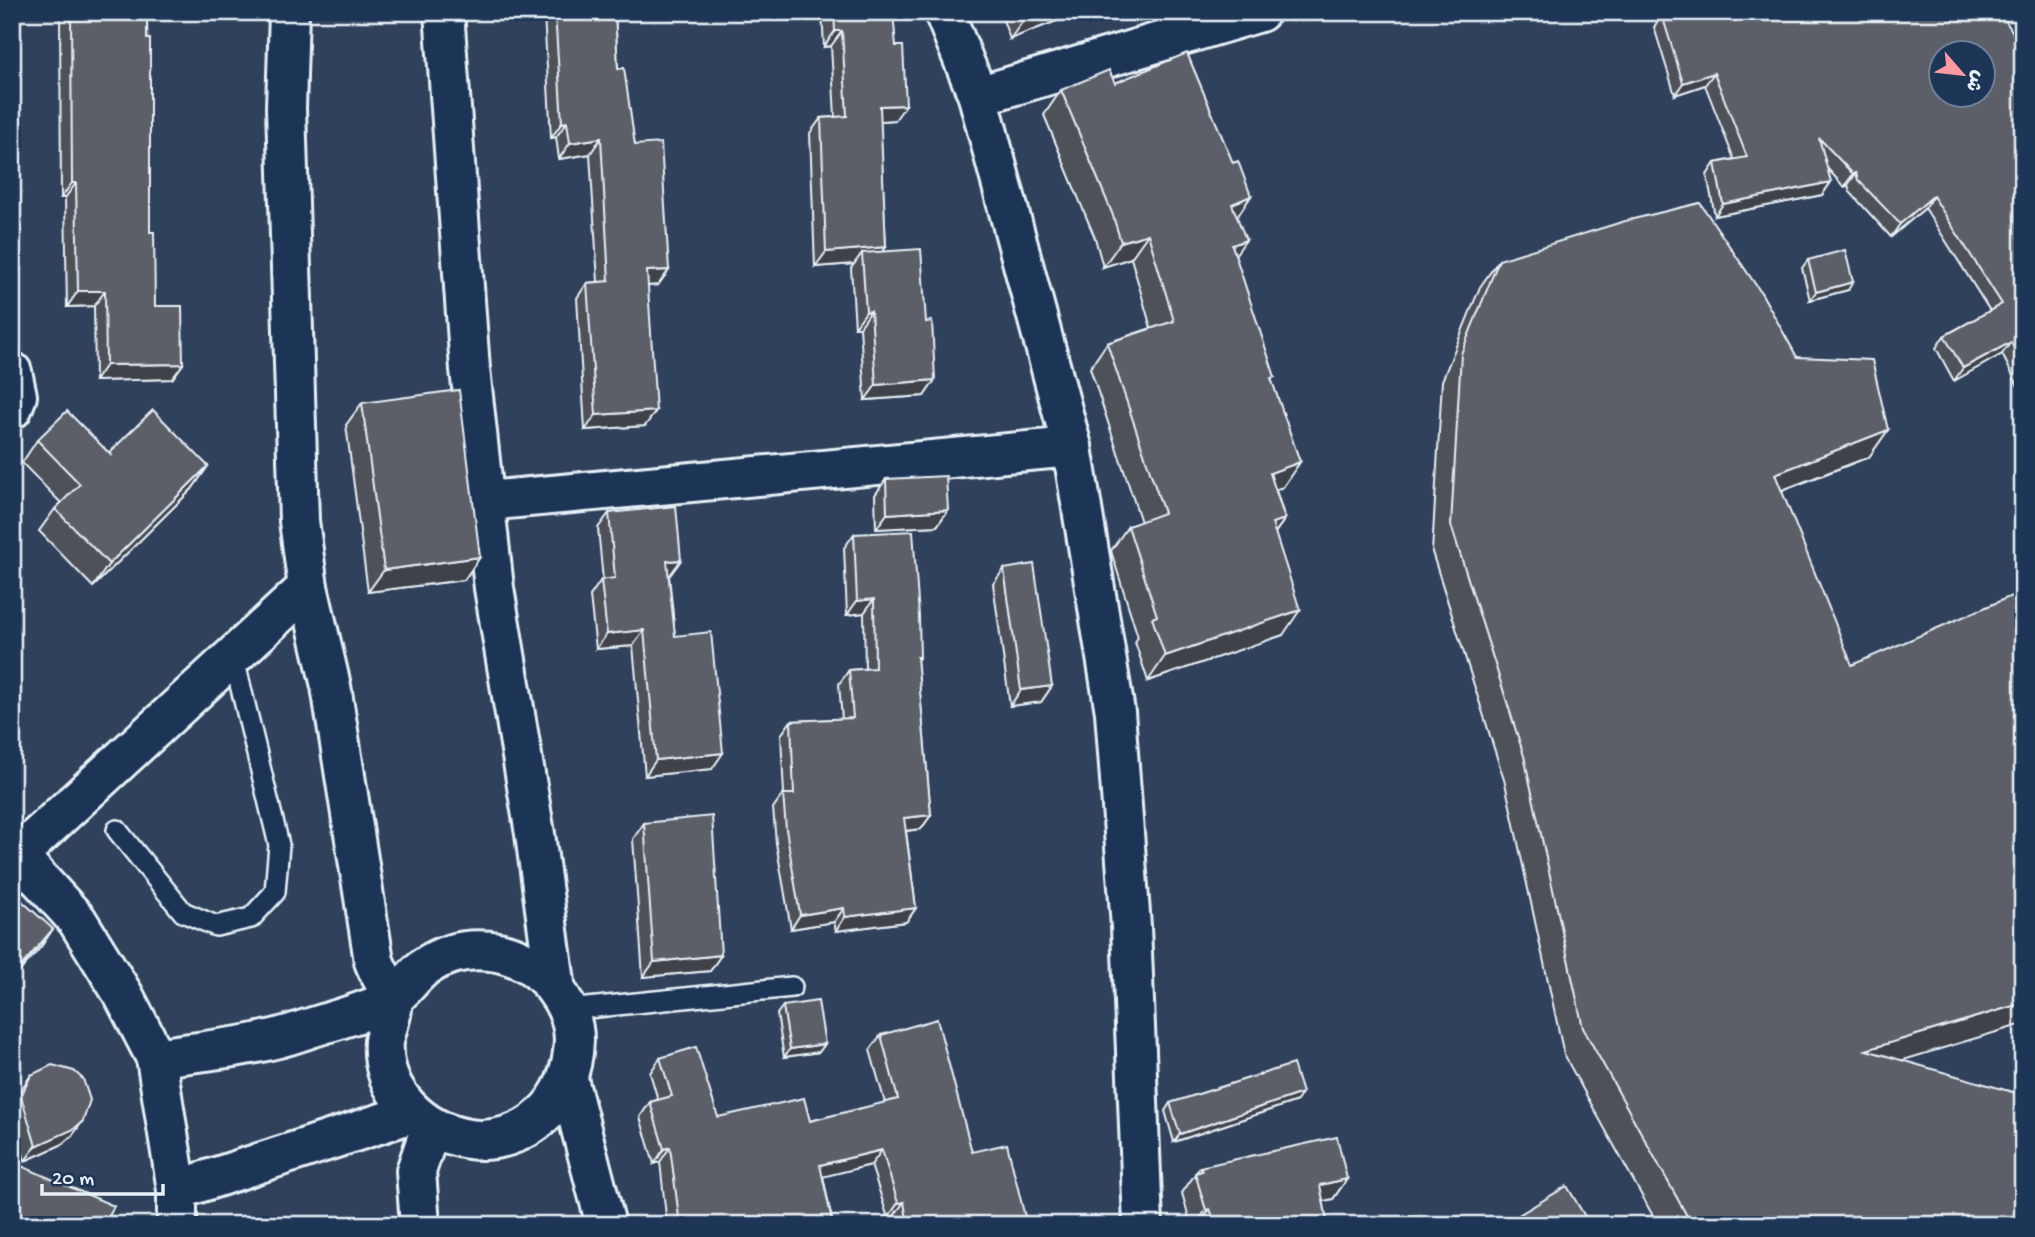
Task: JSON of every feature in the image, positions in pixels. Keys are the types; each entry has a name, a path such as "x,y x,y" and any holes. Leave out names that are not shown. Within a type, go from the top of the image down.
{"street":[{"path":"289,12 286,108 299,521 308,587 331,686 374,961 392,999 384,1044 387,1069 396,1093 421,1120 452,1137 476,1140 510,1134 541,1117 557,1099 568,1079 574,1032 562,1000 494,588 470,369 444,12"},
{"path":"944,12 978,96 1072,447 1115,712 1131,927 1143,1225"},
{"path":"978,96 1260,12"},
{"path":"12,372 17,396 12,409"},
{"path":"486,501 1072,447"},
{"path":"308,587 15,851 77,920 124,996 156,1058 177,1207 421,1120"},
{"path":"156,1058 283,1037 392,999 426,966 448,955 472,950 496,951 519,958 540,972 562,1000"},
{"path":"568,1079 606,1225"},
{"path":"420,1225 416,1171 421,1120"}],"lane":[{"path":"117,830 183,912 216,926 251,918 275,892 279,845 233,655"},
{"path":"562,1000 792,988"}],"building":[{"path":"71,12 147,12 147,39 150,39 150,232 154,232 155,306 182,306 183,364 106,365 105,291 78,291 76,183 72,183"},
{"path":"555,12 615,12 618,69 624,68 635,145 661,143 669,270 647,271 656,411 596,415 587,283 609,281 601,138 570,143 567,122 562,123"},
{"path":"834,12 893,12 896,46 903,46 906,105 880,106 886,247 826,252 821,118 847,116 842,31 835,31"},
{"path":"1024,12 1037,12 1026,17"},
{"path":"1672,12 1989,12 1997,21 2003,17 2023,48 2023,366 2011,342 1963,368 1944,336 2002,304 1933,196 1900,224 1858,180 1856,173 1853,174 1819,138 1831,182 1723,204 1715,163 1747,157 1714,73 1683,83 1662,15"},
{"path":"1187,53 1233,163 1238,161 1251,196 1232,204 1246,240 1232,245 1275,377 1271,378 1300,462 1270,473 1285,519 1272,523 1300,610 1165,656 1152,618 1157,616 1128,526 1164,513 1107,343 1174,321 1148,234 1121,242 1112,213 1061,90 1109,70 1115,83"},
{"path":"1700,203 1762,294 1797,357 1872,360 1888,430 1775,474 1852,665 2023,591 2023,1003 1866,1050 2023,1095 2023,1225 1692,1225 1583,1028 1524,756 1451,525 1461,354 1499,260 1625,221"},
{"path":"921,249 926,322 932,321 935,380 876,385 871,311 866,312 862,253"},
{"path":"1845,250 1853,282 1816,292 1808,260"},
{"path":"459,390 480,557 384,570 362,403"},
{"path":"153,410 208,466 109,564 55,509 80,484 37,440 67,411 111,455 111,451"},
{"path":"946,476 948,510 887,514 886,479"},
{"path":"676,506 681,560 667,561 675,636 711,632 723,753 656,760 644,630 607,634 601,580 615,578 609,513"},
{"path":"913,531 919,616 920,657 917,657 931,815 904,818 916,908 845,917 844,908 800,915 783,794 794,794 791,721 853,718 849,670 875,668 874,599 857,601 854,534"},
{"path":"1034,564 1052,686 1021,690 1004,569"},
{"path":"712,816 721,955 654,962 644,823"},
{"path":"12,892 53,929 12,977"},
{"path":"818,1001 825,1044 790,1049 783,1006"},
{"path":"937,1019 972,1152 1007,1144 1027,1225 908,1225 904,1202 898,1203 882,1150 820,1165 833,1225 680,1225 670,1147 664,1149 650,1102 672,1096 660,1058 696,1047 718,1117 804,1098 810,1121 898,1099 881,1035"},
{"path":"1293,1064 1302,1093 1180,1134 1170,1103"},
{"path":"52,1065 74,1071 83,1079 90,1100 83,1121 74,1129 36,1146 21,1096 31,1075"},
{"path":"1337,1137 1347,1179 1320,1185 1328,1225 1216,1225 1210,1209 1206,1210 1195,1173 1202,1171 1200,1167"},
{"path":"12,1162 114,1206 105,1225 12,1225"},
{"path":"1567,1186 1590,1225 1502,1225"}]}
